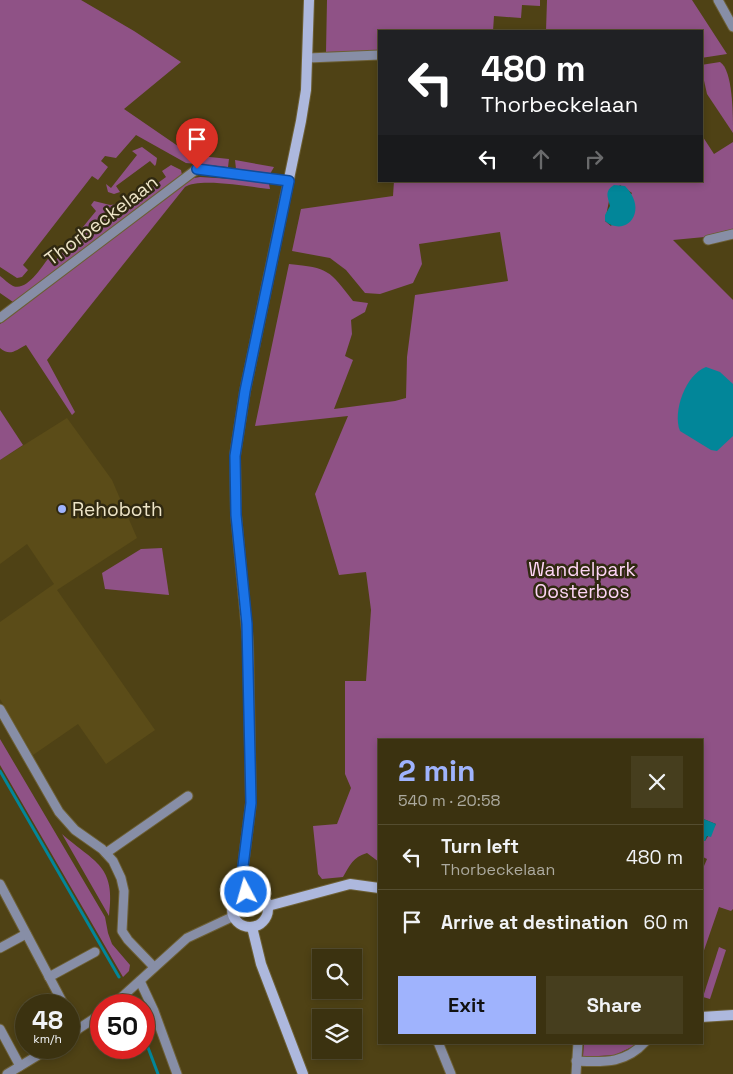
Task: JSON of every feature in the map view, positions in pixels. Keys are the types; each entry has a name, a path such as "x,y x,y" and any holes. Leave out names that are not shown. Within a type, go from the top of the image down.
{"main road":[{"path":"246,892 243,866 251,803 248,661 245,601 236,515 235,456 245,391 302,120 308,58 309,0"},
{"path":"268,906 350,884 378,888"},
{"path":"246,892 260,894 268,906 264,920 252,927 245,926 234,916 234,901 246,892"},
{"path":"252,927 261,964 303,1074"},
{"path":"703,1017 733,1015"}],"street":[{"path":"718,0 733,27"},
{"path":"308,58 378,55"},
{"name":"Thorbeckelaan","path":"0,318 197,169 289,181"},
{"path":"708,240 733,234"},
{"path":"0,709 60,812 75,830 106,853 121,878 124,891 122,931 154,967"},
{"path":"106,853 188,796"},
{"path":"0,884 58,994"},
{"path":"125,994 186,938 234,916"},
{"path":"0,948 26,934"},
{"path":"49,977 94,952"},
{"path":"140,981 154,1010 177,1074"},
{"path":"0,1029 20,1066"},
{"path":"439,1044 451,1074"},
{"path":"576,1074 578,1044"},
{"path":"576,1061 614,1062 637,1051 643,1044"},
{"path":"7,1074 32,1059"}],"shaded area":[{"path":"67,418 112,480 137,538 57,590 155,730 106,764 78,724 33,755 0,699 0,622 54,584 27,544 0,564 0,460"}],"green space":[{"path":"0,0 81,0 134,31 181,62 124,109 191,155 229,159 228,167 186,163 136,135 116,158 105,156 101,161 108,167 98,180 92,176 23,265 28,270 22,277 17,278 0,267"},
{"path":"327,0 540,0 540,6 522,5 521,18 494,16 493,30 378,30 378,51 326,52"},
{"path":"547,0 692,0 727,54 703,58 703,30 546,30"},
{"path":"720,62 728,74 733,133 707,94 703,76 703,65"},
{"name":"Wandelpark Oosterbos","path":"703,137 714,154 733,142 733,230 727,230 715,236 673,240 733,300 733,909 731,911 719,907 703,953 703,868 707,859 703,857 703,840 705,841 716,824 703,819 703,739 378,739 378,861 367,853 355,859 343,877 322,879 318,874 313,826 337,824 351,788 345,774 345,681 366,681 371,610 366,572 339,575 315,494 348,416 255,426 289,264 312,267 327,272 353,301 368,303 365,312 351,320 352,334 345,356 353,360 334,409 406,398 407,357 415,295 508,281 500,232 419,244 422,264 413,283 380,294 365,293 346,270 330,258 292,251 301,209 393,196 394,182 703,182","holes":["620,185 632,193 611,226 605,221 609,201"]},
{"path":"142,147 157,158 155,166 150,161 116,186 120,192 114,194 108,192 106,184 111,188 137,155 132,151"},
{"path":"235,160 274,167 270,174 236,169"},
{"path":"171,165 181,170 182,175 13,302 0,293 0,276 11,285 18,287 29,282 50,256 56,260 96,211 91,205 94,201 110,205 119,204 123,209 166,177 162,171"},
{"path":"200,177 263,181 269,184 270,189 213,183 192,184 185,187 47,360 75,412 72,415 26,345 10,352 0,348 0,324 188,179"},
{"path":"0,410 23,445 0,460"},
{"path":"162,548 169,595 105,589 102,573 141,549"},
{"path":"0,739 105,917 112,944 130,965 129,971 123,977 0,765"},
{"path":"62,834 93,859 106,875 110,899 109,916"},
{"path":"719,947 726,950 710,999 703,997"},
{"path":"584,1044 638,1044 615,1055 583,1057"}],"water":[{"path":"614,185 625,186 632,196 635,205 635,213 632,220 620,226 605,221 605,215 610,206 608,192"},
{"path":"706,367 720,372 733,384 733,436 717,451 711,450 680,431 678,423 679,404 682,394 692,377"},
{"path":"703,819 716,824 711,837 707,836 705,841 703,840"}],"waterway":[{"path":"0,771 119,977"},
{"path":"152,1059 158,1074"}],"place":[{"name":"Rehoboth","path":"62,509"}],"route":[{"path":"197,169 289,181 245,391 235,456 236,515 247,624 251,803 250,825 243,866 246,892"}]}
